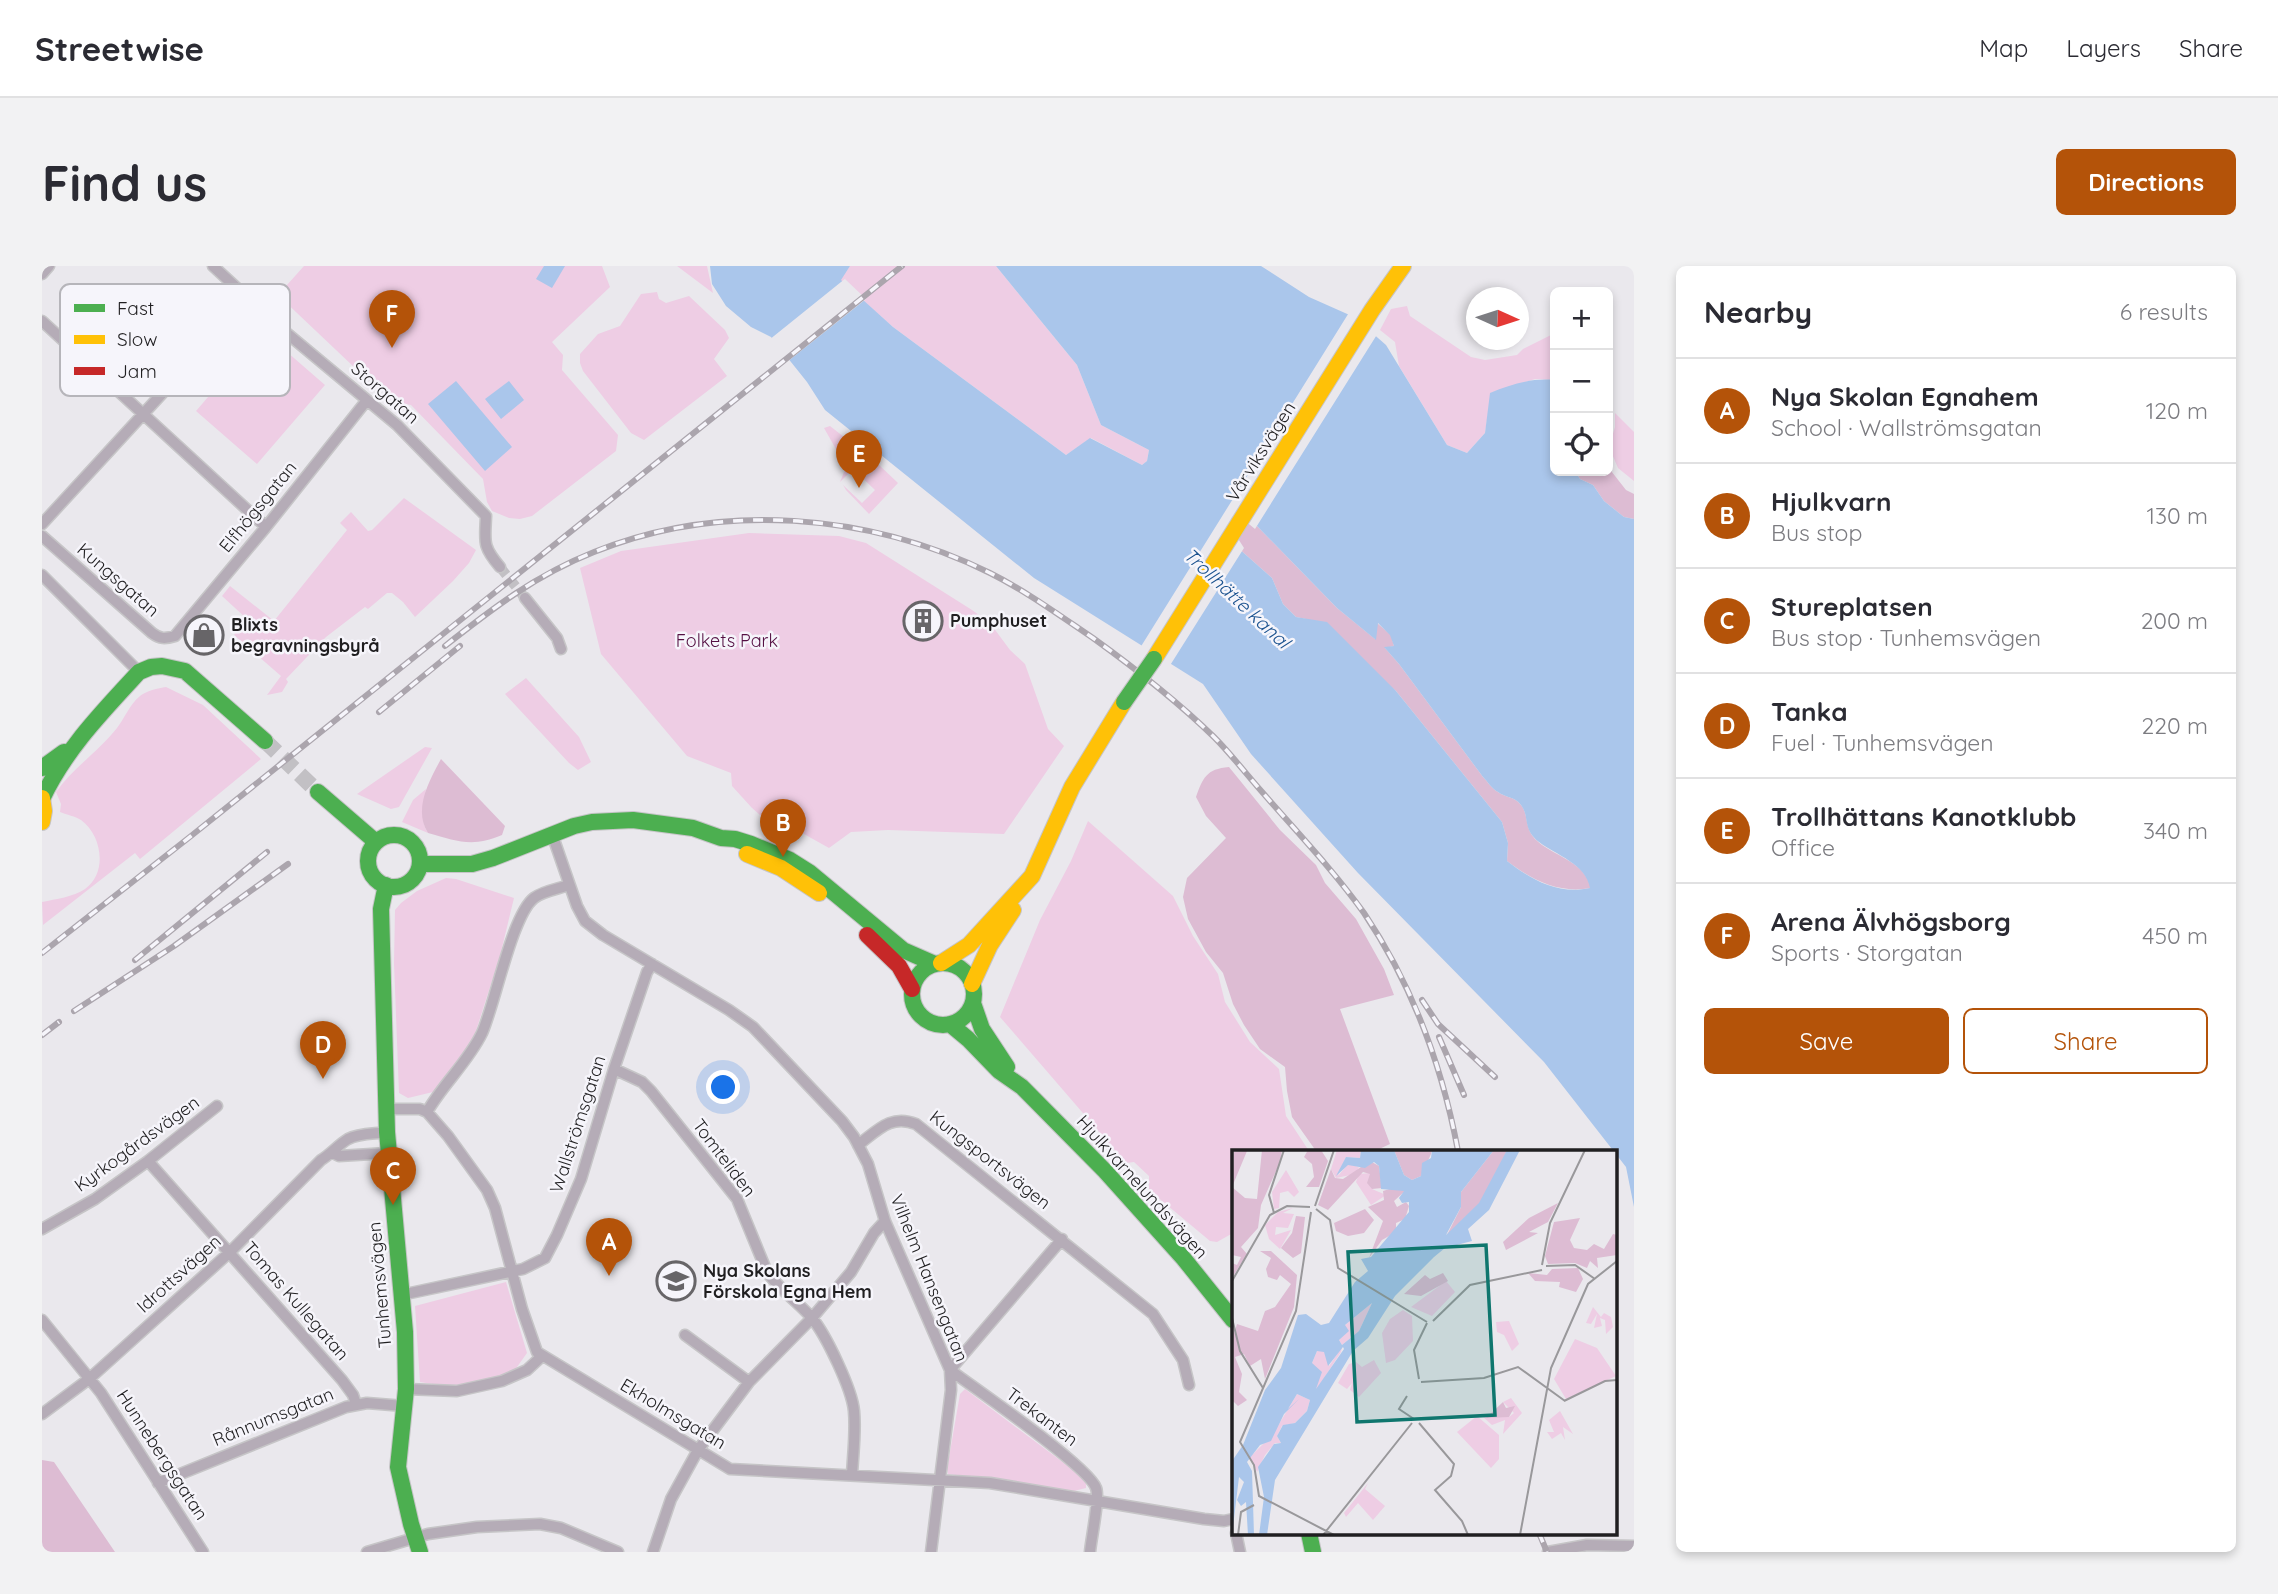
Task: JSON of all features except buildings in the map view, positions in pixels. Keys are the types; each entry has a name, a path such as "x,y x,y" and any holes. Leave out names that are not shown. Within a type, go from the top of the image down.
{"street":[{"path":"42,274 49,266"},
{"name":"Storgatan","path":"213,266 233,284"},
{"name":"Vårviksvägen","path":"1023,889 1037,867 1064,801 1087,761 1154,659 1372,310 1403,266"},
{"path":"42,321 60,338"},
{"name":"Storgatan","path":"290,334 397,425 486,516 485,542 488,552 500,567"},
{"path":"123,396 266,527"},
{"path":"42,524 160,396"},
{"name":"Elfhögsgatan","path":"175,636 367,400"},
{"name":"Kungsgatan","path":"42,536 158,638 175,636"},
{"path":"42,575 139,672"},
{"path":"525,598 557,638 561,649"},
{"path":"42,822 42,798 53,774 79,739 139,672 147,667 163,665 185,671 265,741"},
{"path":"42,768 79,739"},
{"path":"318,792 376,842"},
{"path":"420,864 472,864 493,859 552,834 592,822 633,820 693,828 721,838 751,844 790,860 809,872 903,950 962,969 972,984 973,1003 962,1018 950,1024 937,1024 925,1019 913,1002 907,975 895,960 819,893 781,868 730,847 721,838"},
{"path":"552,834 569,885 585,921 603,935 753,1027 842,1121 858,1145"},
{"path":"390,835 406,838 417,849 420,864 418,871 408,882 394,887 378,881 369,867 368,858 376,842 390,835"},
{"name":"Tunhemsvägen","path":"386,885 381,909 386,1109 406,1389 398,1468 417,1544"},
{"path":"427,1112 482,1033 528,904 536,896 569,885"},
{"path":"912,989 921,972 969,944 1014,895 1023,889"},
{"path":"972,984 987,948 1018,902 1023,889"},
{"name":"Wallströmsgatan","path":"401,1295 523,1269 545,1258 551,1251 581,1179 614,1069 652,964"},
{"name":"Hjulkvarnelundsvägen","path":"973,1003 985,1037 1018,1084 1122,1189 1232,1319"},
{"name":"Hjulkvarnelundsvägen","path":"950,1024 998,1070 1018,1084"},
{"name":"Tomteliden","path":"614,1069 642,1082 651,1091 737,1199 767,1272 812,1318 825,1338 850,1392 854,1408 852,1475"},
{"name":"Kyrkogårdsvägen","path":"42,1229 95,1199 217,1107"},
{"path":"386,1109 420,1109 427,1112 487,1190 495,1208 533,1345 542,1356 527,1370 502,1381 457,1391 406,1389"},
{"name":"Kungsportsvägen","path":"858,1145 883,1125 895,1120 905,1119 916,1124 1153,1314 1183,1360 1188,1385"},
{"name":"Idrottsvägen","path":"42,1414 89,1379 230,1252 321,1160 355,1136 387,1132"},
{"name":"Vilhelm Hansengatan","path":"858,1145 868,1164 885,1221 950,1370 951,1390 931,1552"},
{"path":"333,1153 339,1156 388,1153"},
{"name":"Tomas Kullegatan","path":"148,1161 342,1380 354,1395 356,1404"},
{"path":"653,1552 671,1499 698,1450 749,1381 812,1318 851,1272 874,1233 885,1221"},
{"path":"950,1370 1062,1239"},
{"path":"42,1320 89,1379"},
{"path":"685,1335 749,1381"},
{"name":"Ekholmsgatan","path":"542,1356 730,1469 990,1483 1203,1519 1232,1520"},
{"name":"Trekanten","path":"950,1370 1082,1471 1094,1482 1098,1492 1097,1501"},
{"name":"Hunnebergsgatan","path":"89,1379 101,1393 203,1552"},
{"name":"Rånnumsgatan","path":"158,1483 356,1404 404,1406"},
{"path":"1090,1552 1097,1501"},
{"path":"367,1552 417,1544 477,1527 540,1524 561,1528 618,1552"},
{"path":"1236,1534 1240,1552"},
{"path":"1309,1534 1314,1552"},
{"path":"1548,1552 1587,1545 1634,1546"}],"green space":[{"path":"304,266 602,266 610,287 552,342 563,355 562,370 618,435 616,451 532,516 509,518 492,511 487,502 483,479 411,405 399,403 361,365 355,368 290,306 290,284 288,284"},
{"path":"677,266 707,266 713,293"},
{"path":"850,266 996,266 1077,365 1101,425 1149,450 1147,461 1142,465 1091,438 1066,455 893,327 840,280"},
{"path":"657,292 659,299 666,303 689,296 725,330 729,338 714,359 727,376 644,440 631,433 583,371 580,354 598,334 620,326 641,294"},
{"path":"1407,306 1410,316 1471,357 1485,360 1517,355 1550,336 1550,380 1535,379 1491,393 1485,433 1467,453 1447,445 1399,366 1395,342 1380,330 1391,309"},
{"path":"290,355 325,385 257,464 196,411 209,396 290,396"},
{"path":"1615,413 1634,432 1634,481 1618,468 1613,456"},
{"path":"830,426 898,483 869,514 843,485 862,503 875,490 853,469 840,482 846,467 824,428"},
{"path":"404,498 476,550 469,563 415,617 392,593 387,593 368,609 365,607 326,637 286,679 288,682 282,692 267,695 281,676 234,635 247,619 222,596 230,586 274,621 347,530 340,523 351,512 368,531 372,530"},
{"name":"Folkets Park","path":"749,533 839,536 866,543 990,623 1010,650 1025,664 1048,729 1064,746 1004,834 888,830 851,832 829,848 795,829 777,830 732,786 731,773 687,756 601,654 580,568 621,551"},
{"path":"526,678 579,737 591,762 578,770 569,763 505,694"},
{"path":"166,687 203,705 261,759 140,859 135,853 43,925 42,902 70,896 85,889 97,874 100,854 94,835 88,827 76,817 60,812 61,804 56,792 110,736 136,700 149,691"},
{"path":"425,747 432,748 399,807 391,809 357,794"},
{"path":"426,789 423,817 428,833 402,822 413,800"},
{"path":"1088,821 1173,896 1193,936 1218,974 1225,1002 1250,1042 1279,1069 1286,1116 1308,1150 1232,1150 1232,1234 1217,1242 1210,1241 1149,1190 1149,1176 1134,1162 1126,1163 1000,1017 1040,920 1071,861"},
{"path":"446,878 514,898 500,956 475,1034 451,1072 433,1092 408,1098 399,1093 394,963 395,910 417,891"},
{"path":"506,1282 527,1353 512,1374 452,1387 420,1382 415,1306"},
{"path":"965,1389 1076,1472 1086,1483 1086,1488 1074,1491 948,1474 960,1394"}],"shaded area":[{"path":"1613,473 1626,490 1634,494 1634,519 1624,517 1604,501 1593,485 1578,476 1613,476"},
{"path":"1238,511 1257,526 1337,608 1375,639 1377,623 1391,635 1394,646 1385,648 1483,777 1496,791 1518,802 1535,839 1582,871 1591,888 1567,889 1546,884 1507,861 1508,843 1502,822 1396,691 1306,619 1296,617 1283,604 1272,578 1237,547 1229,515"},
{"path":"441,759 505,826 502,835 473,842 456,841 428,833 422,805"},
{"path":"1229,767 1280,830 1316,865 1325,883 1356,919 1384,969 1394,995 1340,1009 1390,1144 1377,1150 1315,1150 1292,1117 1285,1067 1260,1049 1244,1025 1233,1004 1223,973 1206,952 1188,919 1183,897 1187,878 1226,838 1206,816 1196,797 1206,776 1215,770"},
{"path":"42,1460 54,1462 115,1552 42,1552"}],"water":[{"path":"544,266 565,266 552,288 536,279"},
{"name":"Trollhätte kanal","path":"710,266 850,266 841,280 893,327 1066,455 1090,438 1142,465 1147,461 1149,450 1101,425 1077,365 996,266 1261,266 1309,297 1354,317 1386,345 1447,445 1467,453 1485,433 1490,393 1522,382 1550,380 1550,476 1578,476 1593,485 1604,501 1624,517 1634,519 1634,1207 1626,1167 1616,1154 1616,1150 1613,1150 1544,1062 1358,873 1251,754 1203,684 1034,578 825,410 807,382 771,337 751,327 726,306 712,284","holes":["1238,511 1257,526 1337,608 1376,640 1378,623 1390,635 1394,646 1384,647 1483,777 1496,791 1518,802 1524,810 1528,828 1534,837 1577,866 1590,888 1556,888 1526,874 1507,861 1508,843 1502,822 1396,691 1327,622 1296,617 1283,604 1272,578 1237,547 1229,514"]},
{"path":"456,381 512,447 485,471 428,404"},
{"path":"509,381 524,400 501,419 485,399"}],"pier":[{"path":"846,278 866,299 787,362 769,340"},
{"path":"1350,311 1378,333 1255,529 1238,515 1232,517 1230,526 1244,548 1169,667 1140,648"}],"tunnel":[{"path":"500,567 525,598"},
{"path":"265,741 318,792"}],"railway":[{"path":"42,953 902,266"},
{"path":"445,646 516,593 573,561 642,536 692,525 743,520 794,521 845,527 895,537 990,573 1029,595 1093,638 1185,710 1227,750 1340,882 1364,913 1411,998 1434,1057 1458,1150"},
{"path":"379,712 460,646"},
{"path":"135,960 267,852"},
{"path":"74,1011 174,946 288,864"},
{"path":"1422,1000 1438,1024 1495,1077"},
{"path":"42,1035 59,1022"},
{"path":"1439,1037 1464,1095"},
{"path":"1539,1534 1547,1552"}],"traffic: fast":[{"path":"1124,702 1154,659"},
{"path":"42,799 51,781 85,732 139,672 151,667 162,666 185,671 265,741"},
{"path":"42,768 64,752"},
{"path":"318,792 376,842"},
{"path":"420,864 472,864 574,826 592,822 633,820 693,828 721,838 751,844 790,860 809,872 903,950 935,964"},
{"path":"394,835 404,837 412,843 418,851 420,861 418,871 412,879 404,885 394,887 384,885 376,879 370,871 368,861 370,851 376,843 384,837 394,835"},
{"path":"386,885 381,909 387,1132 405,1332 406,1389 398,1467 420,1552"},
{"path":"943,963 955,965 965,972 972,982 974,994 972,1006 965,1016 955,1023 943,1025 931,1023 921,1016 914,1006 912,994 914,982 921,972 931,965 943,963"},
{"path":"973,1003 982,1029 1007,1067"},
{"path":"950,1024 999,1071 1022,1087 1105,1171 1184,1259 1232,1319"},
{"path":"1309,1534 1313,1552"}],"traffic: slow":[{"path":"1154,659 1372,310 1403,266"},
{"path":"941,963 969,945 1032,876 1072,787 1124,702"},
{"path":"42,798 42,822"},
{"path":"747,854 781,868 819,893"},
{"path":"972,984 990,945 1013,910"}],"traffic: jam":[{"path":"867,935 899,966 912,989"}],"place":[{"name":"Arena Älvhögsborg","path":"392,348"},
{"name":"Trollhättans Kanotklubb","path":"859,488"},
{"name":"Pumphuset","path":"923,621"},
{"name":"Blixts begravningsbyrå","path":"204,635"},
{"name":"Hjulkvarn","path":"783,857"},
{"name":"Tanka","path":"323,1079"},
{"name":"Stureplatsen","path":"393,1205"},
{"name":"Nya Skolan Egnahem","path":"609,1276"},
{"name":"Nya Skolans Förskola Egna Hem","path":"676,1281"}]}
